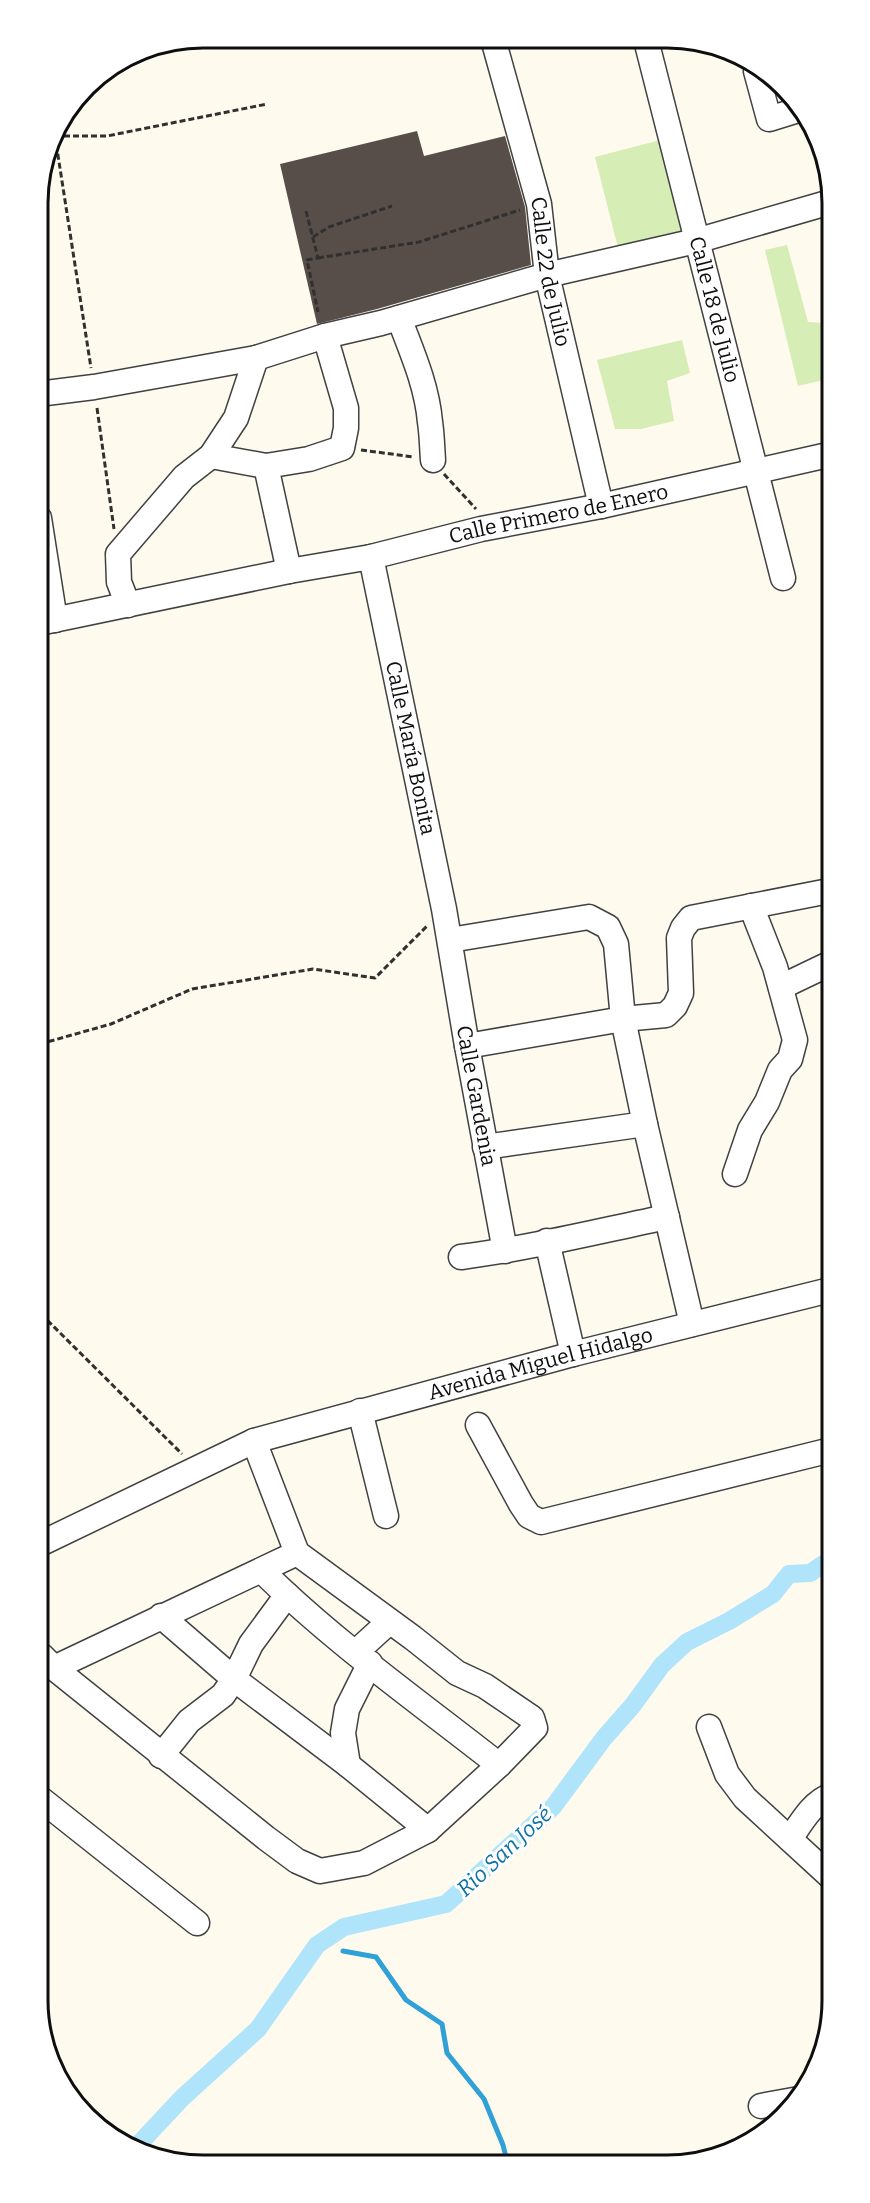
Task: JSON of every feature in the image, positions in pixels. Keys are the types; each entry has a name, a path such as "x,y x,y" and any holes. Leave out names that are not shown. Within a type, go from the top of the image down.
{"street":[{"name":"Calle 22 de Julio","path":"496,48 539,204 547,275 601,506"},
{"name":"Calle 18 de Julio","path":"648,48 783,578"},
{"path":"758,78 769,118 792,112"},
{"path":"48,393 94,387 256,358 325,336 399,318 547,275 696,241 822,204"},
{"path":"399,318 424,389 430,420 433,460"},
{"path":"211,456 266,466 309,459 342,447 346,428 346,408 325,336"},
{"path":"128,605 119,582 118,554 184,477 211,456 236,418 256,358"},
{"name":"Calle Primero de Enero","path":"48,621 289,571 371,557 481,530 601,506 822,456"},
{"path":"266,466 289,571"},
{"name":"Calle María Bonita","path":"371,557 450,940"},
{"path":"467,1046 623,1018 666,1015 675,1006 681,993 680,938 683,928 692,918 822,892"},
{"path":"735,1174 750,1130 767,1102 780,1070 790,1059 795,1040 776,967 752,906"},
{"path":"450,940 589,917 608,927 615,944 623,1018 645,1125 692,1324"},
{"name":"Calle Gardenia","path":"450,940 505,1251"},
{"path":"781,987 822,967"},
{"path":"485,1147 645,1125"},
{"path":"461,1257 505,1251 667,1217"},
{"path":"547,1241 573,1353"},
{"name":"Avenida Miguel Hidalgo","path":"48,1540 254,1442 573,1353 822,1292"},
{"path":"360,1411 386,1516"},
{"path":"478,1425 521,1504 529,1516 541,1522 822,1452"},
{"path":"254,1442 297,1553 457,1673 485,1686 532,1718 535,1728 499,1765 428,1830 364,1863 320,1871 297,1861 161,1755 48,1662 161,1616 297,1553"},
{"path":"262,1571 287,1595 363,1658 499,1765"},
{"path":"161,1755 189,1721 216,1701 234,1679 251,1644 287,1595"},
{"path":"161,1616 234,1679 348,1765 428,1830"},
{"path":"348,1765 343,1733 347,1709 363,1658 389,1622"},
{"path":"709,1727 727,1774 745,1798 822,1869"},
{"path":"790,1839 811,1810 822,1800"},
{"path":"48,1805 197,1923"},
{"path":"761,2106 784,2102"}],"path":[{"path":"63,136 107,136 267,104"},
{"path":"57,153 118,554"},
{"path":"318,312 307,260 419,242 539,204"},
{"path":"313,237 329,227 392,206"},
{"path":"306,211 318,258"},
{"path":"48,1042 111,1024 192,989 313,969 375,978 444,909"},
{"path":"48,1321 196,1468"}],"green space":[{"path":"668,138 689,230 619,252 595,157"},
{"path":"787,245 808,322 822,323 822,380 798,386 765,250"},
{"path":"682,340 690,373 667,381 674,421 641,429 615,429 597,360"}],"building":[{"path":"417,131 424,156 505,136 525,207 531,265 317,324 280,164"}],"waterway":[{"name":"Rio San José","path":"141,2142 182,2098 258,2029 317,1945 344,1927 446,1904 553,1807 662,1665 687,1642 729,1621 773,1594 789,1574 810,1573 822,1565"},
{"path":"343,1951 376,1957 406,2000 442,2024 447,2053 484,2099 506,2155"}]}
